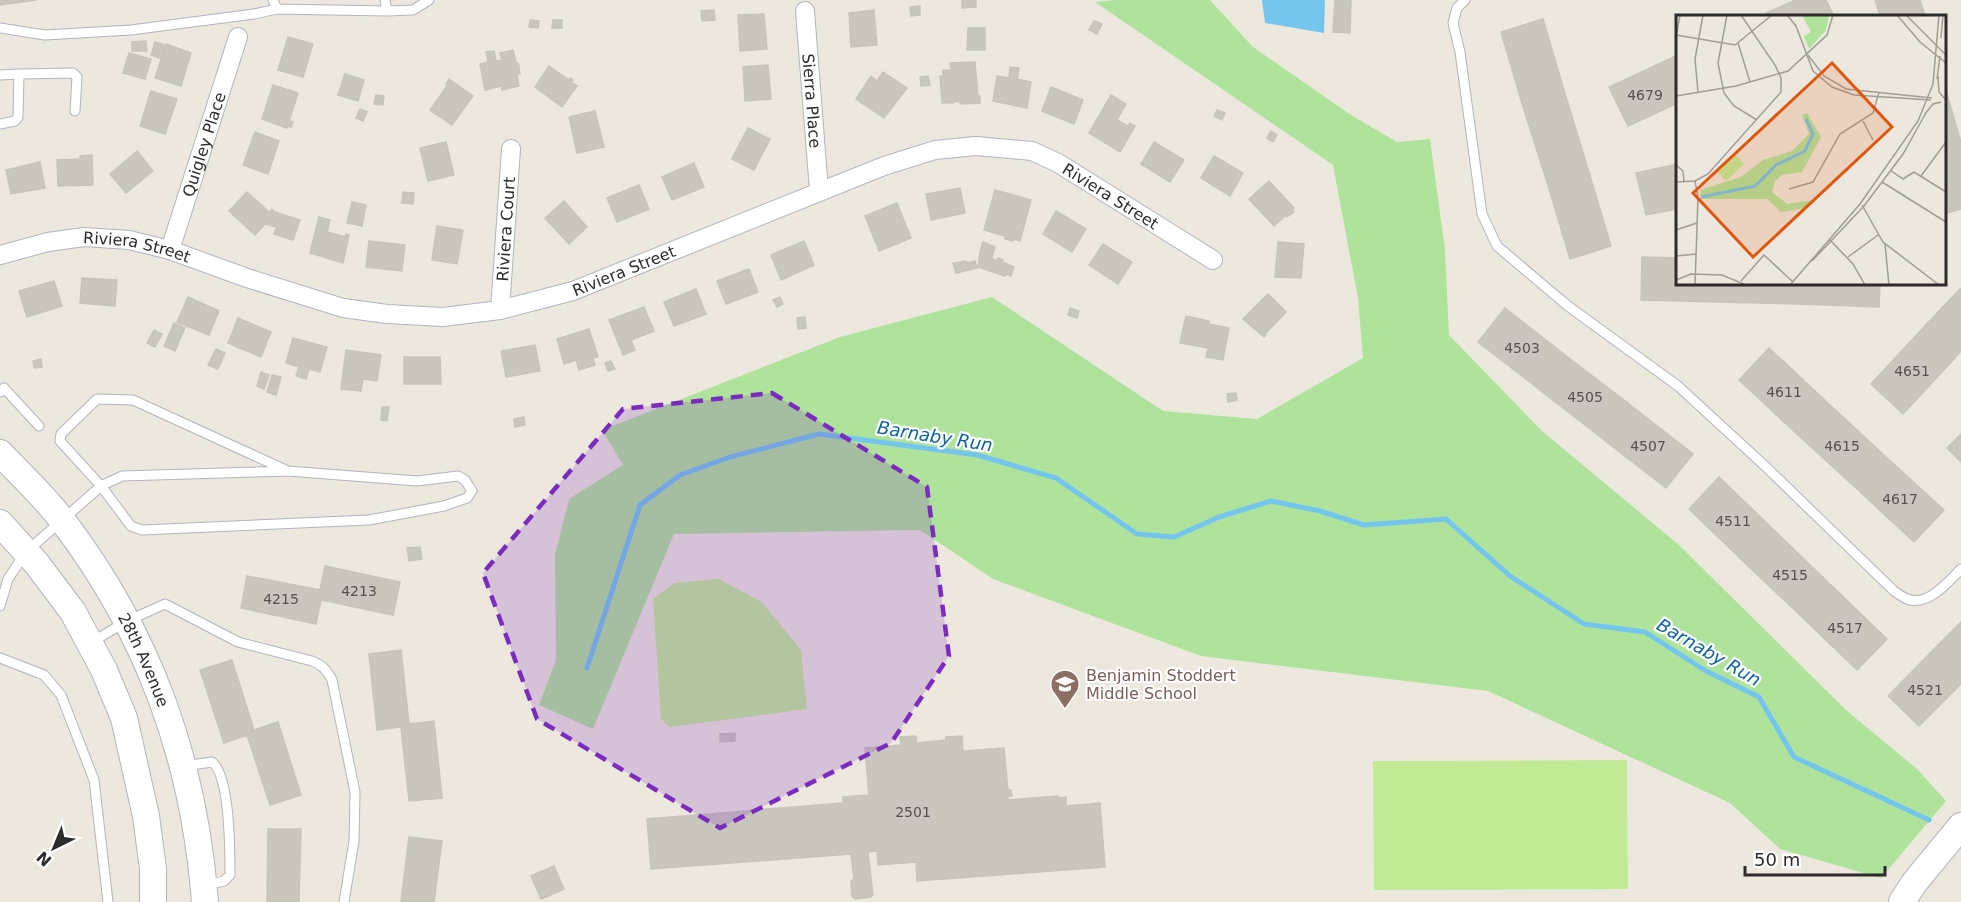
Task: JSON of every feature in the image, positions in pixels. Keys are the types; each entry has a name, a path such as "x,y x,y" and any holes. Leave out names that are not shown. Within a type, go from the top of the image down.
{"street":[{"name":"Sierra Place","path":"805,10 819,191"},
{"name":"Quigley Place","path":"170,250 238,37"},
{"name":"Riviera Street","path":"0,255 48,242 84,237 129,240 170,250 247,278 343,308 387,314 443,317 500,310 573,291 884,166 934,150 976,146 1032,151 1058,163 1213,260"},
{"name":"Riviera Court","path":"500,310 511,149"},
{"name":"28th Avenue","path":"0,453 62,520 103,576 127,621 172,725 194,807 205,894"},
{"path":"0,523 73,612 104,670 124,718 146,816 153,869 153,902"},
{"path":"1902,902 1914,883 1961,826"}],"lane":[{"path":"385,0 387,11"},
{"path":"0,28 45,35 131,30 254,14 275,4 387,11 413,10 429,0"},
{"path":"1465,0 1457,8 1453,23 1460,52 1482,214 1497,246 1568,306 1678,386 1765,466 1894,591 1908,600 1920,600 1940,591 1961,569"},
{"path":"0,75 74,73 77,77 75,111"},
{"path":"0,124 15,121 18,117 19,74"},
{"path":"0,392 4,388 39,426"},
{"path":"0,606 8,579 26,552 101,486 122,476 288,471 417,481 458,476 465,480 472,491 467,498 444,506 369,520 142,530 131,526 101,486 60,441 61,434 97,399 133,400 288,471"},
{"path":"89,643 127,621 165,604 238,642 312,661 321,665 328,672 332,680 355,792 354,841 344,902"},
{"path":"0,658 44,675 61,695 94,780 108,902"}],"highlighted area":[{"path":"772,393 927,487 949,656 891,743 720,828 537,719 483,573 623,409"}],"green space":[{"path":"1210,0 1253,47 1351,115 1397,142 1430,139 1445,250 1449,335 1542,431 1679,545 1847,711 1917,769 1946,801 1881,878 1780,849 1730,803 1488,691 1201,656 993,579 920,530 674,534 593,729 539,705 556,660 555,555 569,499 623,465 602,430 840,337 992,297 1163,411 1257,419 1363,358 1358,298 1333,165 1095,2"},
{"path":"719,579 762,602 801,650 807,709 670,727 661,719 653,599 674,583"},
{"path":"1627,760 1628,889 1374,890 1373,761"}],"water":[{"path":"1262,0 1325,0 1324,33 1265,23"}],"building":[{"path":"0,0 37,0 0,5"},
{"path":"962,0 976,0 976,7 962,8"},
{"path":"1335,0 1351,0 1350,33 1333,32"},
{"path":"1795,0 1826,0 1834,15 1762,15"},
{"path":"1875,0 1920,0 1925,15 1880,15"},
{"path":"920,6 920,15 911,16 910,7"},
{"path":"714,10 715,20 702,21 701,11"},
{"path":"874,10 877,45 851,47 849,13"},
{"path":"764,14 767,49 740,51 738,15"},
{"path":"1543,19 1566,97 1524,110 1501,32"},
{"path":"530,20 539,21 538,28 529,27"},
{"path":"553,20 562,20 562,28 552,28"},
{"path":"1094,21 1102,24 1097,34 1089,30"},
{"path":"968,28 985,28 985,50 967,50"},
{"path":"288,37 313,44 303,77 278,70"},
{"path":"146,41 147,51 132,51 132,42"},
{"path":"155,42 166,45 162,59 151,55"},
{"path":"166,44 191,53 181,86 155,78"},
{"path":"513,50 519,66 515,67 519,68 520,74 517,74 519,86 502,90 501,86 485,90 480,64 488,62 486,52 494,51 496,61 502,60 500,53"},
{"path":"129,53 151,59 145,79 123,73"},
{"path":"1676,56 1676,104 1628,126 1609,87"},
{"path":"975,62 980,103 960,104 960,101 942,103 940,76 943,76 943,70 951,70 950,63"},
{"path":"768,65 771,99 745,101 743,67"},
{"path":"549,66 569,80 570,78 573,80 571,82 577,86 562,107 535,87"},
{"path":"1010,67 1019,68 1017,79 1031,82 1027,108 993,101 997,76 1009,78"},
{"path":"883,72 907,88 884,118 856,99 871,76 877,81"},
{"path":"345,74 364,80 358,101 338,95"},
{"path":"928,76 930,85 921,86 920,77"},
{"path":"449,79 473,96 452,125 430,110 447,86"},
{"path":"273,85 298,93 289,121 293,122 291,127 287,128 262,119"},
{"path":"1051,87 1083,100 1074,124 1042,111"},
{"path":"151,91 177,99 165,134 140,126"},
{"path":"1946,91 1958,132 1946,135"},
{"path":"376,95 384,96 383,105 374,104"},
{"path":"1111,95 1126,104 1117,120 1128,126 1130,123 1135,126 1120,152 1089,133"},
{"path":"1566,97 1588,169 1547,182 1524,110"},
{"path":"360,109 367,112 363,121 356,118"},
{"path":"1217,110 1225,113 1222,120 1214,116"},
{"path":"595,111 604,147 577,153 569,117"},
{"path":"748,128 770,139 754,170 732,159"},
{"path":"1271,131 1277,135 1273,142 1267,138"},
{"path":"255,132 279,141 268,174 243,165"},
{"path":"1958,132 1961,141 1961,209 1946,213 1946,135"},
{"path":"446,142 454,175 428,181 420,148"},
{"path":"1154,142 1184,160 1170,182 1141,164"},
{"path":"137,151 153,171 126,193 110,174"},
{"path":"92,155 93,185 58,186 57,160 80,159 80,156"},
{"path":"1214,156 1243,173 1230,196 1201,178"},
{"path":"40,162 45,188 11,194 6,170"},
{"path":"694,163 704,187 672,200 662,177"},
{"path":"1676,164 1676,209 1646,215 1636,173"},
{"path":"1588,169 1611,246 1570,259 1547,182"},
{"path":"1269,181 1294,208 1292,210 1294,212 1285,216 1274,226 1249,199"},
{"path":"639,185 649,209 617,222 607,198"},
{"path":"960,188 965,213 931,220 926,194"},
{"path":"995,190 1031,200 1020,241 1005,239 1005,236 984,230"},
{"path":"247,192 269,212 272,209 300,220 293,240 274,234 277,227 265,224 255,235 229,211"},
{"path":"403,192 414,193 413,204 402,203"},
{"path":"564,201 587,227 569,244 545,218"},
{"path":"352,202 366,205 362,226 347,223"},
{"path":"897,203 911,238 879,251 865,216"},
{"path":"1056,211 1086,229 1072,252 1043,234"},
{"path":"319,217 330,220 327,232 346,237 346,234 349,235 343,263 310,253"},
{"path":"437,226 463,230 457,264 432,260"},
{"path":"369,241 405,245 402,271 366,267"},
{"path":"804,241 814,265 781,280 771,255"},
{"path":"983,242 995,247 992,257 980,252"},
{"path":"1278,242 1304,244 1301,278 1275,277"},
{"path":"1103,244 1132,262 1118,284 1089,265"},
{"path":"980,252 997,261 998,258 1003,260 1002,262 1014,267 1011,276 978,267"},
{"path":"1642,257 1676,258 1676,285 1718,285 1717,302 1641,300"},
{"path":"966,261 966,263 975,261 977,268 956,273 953,263"},
{"path":"749,269 758,292 726,304 717,281"},
{"path":"82,278 117,280 115,306 80,303"},
{"path":"54,281 62,306 27,317 19,291"},
{"path":"1718,285 1796,285 1797,304 1717,302"},
{"path":"1796,285 1880,285 1879,307 1797,304"},
{"path":"1961,288 1961,351 1954,359 1922,329"},
{"path":"696,289 706,314 674,326 664,302"},
{"path":"1268,294 1286,312 1264,337 1243,319"},
{"path":"188,297 219,311 209,335 177,322"},
{"path":"780,297 783,304 777,307 773,300"},
{"path":"644,307 654,331 631,340 635,350 623,355 609,320"},
{"path":"1070,308 1079,311 1077,318 1068,315"},
{"path":"1505,308 1565,355 1540,390 1478,342"},
{"path":"1186,316 1229,328 1223,360 1206,357 1208,348 1180,343"},
{"path":"805,317 806,328 798,329 797,318"},
{"path":"238,318 271,332 261,357 228,343"},
{"path":"174,323 185,328 175,351 164,346"},
{"path":"589,329 598,357 593,358 595,365 579,370 576,360 564,364 557,339"},
{"path":"1922,329 1954,359 1903,414 1871,384"},
{"path":"154,330 162,334 155,347 147,343"},
{"path":"293,338 327,347 320,372 309,369 306,379 296,376 299,367 286,363"},
{"path":"535,345 540,371 506,377 501,351"},
{"path":"1769,348 1829,404 1799,436 1739,380"},
{"path":"216,349 225,353 218,369 208,365"},
{"path":"346,350 381,355 377,381 363,379 361,391 341,389"},
{"path":"1565,355 1629,404 1603,439 1540,390"},
{"path":"404,357 440,357 441,384 404,384"},
{"path":"41,359 42,367 34,368 33,361"},
{"path":"611,361 615,369 608,371 605,363"},
{"path":"261,372 269,375 264,389 257,386"},
{"path":"272,375 281,377 276,395 267,392"},
{"path":"1236,393 1237,400 1228,402 1227,394"},
{"path":"1629,404 1693,454 1666,488 1603,439"},
{"path":"1829,404 1885,456 1856,488 1799,436"},
{"path":"382,407 389,407 387,421 381,420"},
{"path":"524,417 525,425 515,427 514,419"},
{"path":"1961,434 1961,462 1947,448"},
{"path":"1885,456 1944,510 1914,542 1856,488"},
{"path":"1719,477 1777,533 1747,565 1689,509"},
{"path":"1777,533 1832,586 1803,618 1747,565"},
{"path":"420,547 422,559 409,561 407,548"},
{"path":"325,566 400,582 393,615 321,600 320,590"},
{"path":"247,576 320,590 321,600 316,624 241,608"},
{"path":"1832,586 1887,639 1857,670 1803,618"},
{"path":"1961,622 1961,662 1941,642"},
{"path":"1941,642 1961,662 1961,684 1919,726 1888,696"},
{"path":"401,650 409,724 377,730 369,654"},
{"path":"232,660 254,730 247,735 224,743 200,670"},
{"path":"434,721 442,798 409,801 401,727"},
{"path":"278,722 301,795 270,805 247,735 254,730"},
{"path":"735,733 735,741 720,742 720,734"},
{"path":"916,736 916,743 962,736 963,751 1004,748 1008,790 1011,790 1012,796 1008,796 1008,800 1058,796 1058,798 1066,797 1066,806 1100,803 1105,867 917,881 916,862 878,865 877,851 868,852 873,895 855,899 852,896 851,881 854,879 851,854 651,869 647,819 843,803 843,797 869,795 865,748 901,745 900,737"},
{"path":"268,829 301,829 299,902 267,902"},
{"path":"409,837 442,841 434,902 401,902"},
{"path":"554,866 564,889 541,899 531,876"}],"waterway":[{"name":"Barnaby Run","path":"587,668 640,505 680,475 730,457 819,434 977,455 1056,478 1137,534 1174,537 1219,517 1271,501 1320,511 1364,525 1446,519 1510,576 1584,624 1645,632 1706,671 1759,697 1794,757 1929,820"}],"place":[{"name":"Benjamin Stoddert Middle School","path":"1065,710"}]}
